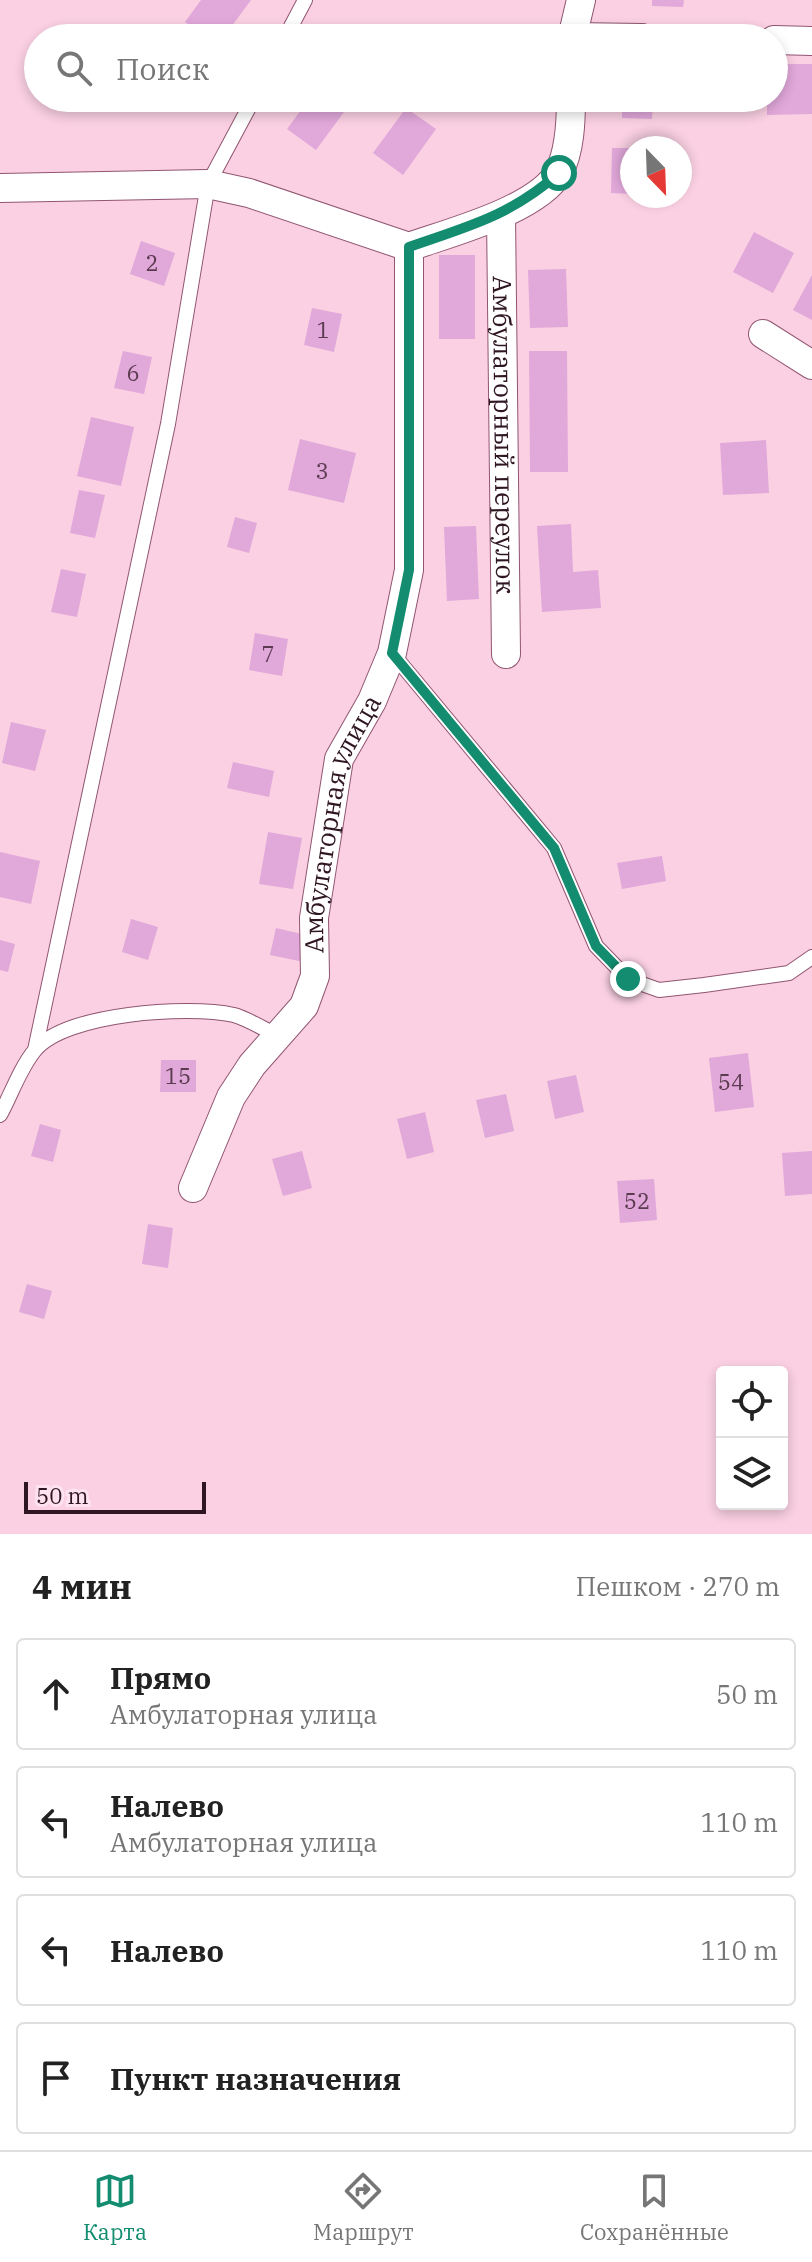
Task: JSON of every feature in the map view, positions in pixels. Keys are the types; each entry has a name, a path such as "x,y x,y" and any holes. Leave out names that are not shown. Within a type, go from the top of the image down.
{"street":[{"path":"575,24 581,0"},
{"path":"788,40 812,41"},
{"path":"0,188 208,184 249,193 409,247 501,215 531,198 559,173 571,127 571,112"},
{"name":"Амбулаторный переулок","path":"501,215 506,654"},
{"name":"Амбулаторная улица","path":"193,1188 231,1097 252,1065 304,1006 315,976 314,918 339,759 372,701 392,653 409,570 409,247"},
{"path":"763,334 812,365"}],"lane":[{"path":"292,24 305,0"},
{"path":"0,1115 35,1050 168,424 208,184 247,112"},
{"path":"392,653 554,848 596,946 628,979 659,990 704,985 789,973 812,957"},
{"path":"35,1050 60,1030 74,1026 190,1010 236,1015 278,1036"}],"building":[{"path":"201,0 251,0 233,24 185,22"},
{"path":"652,0 684,0 683,7 652,6"},
{"path":"788,64 812,64 812,114 767,115 767,112 788,112"},
{"path":"300,112 344,112 316,150 287,129"},
{"path":"403,112 412,112 436,129 403,175 373,153"},
{"path":"622,112 652,112 652,119 622,118"},
{"path":"612,148 620,148 620,193 611,193"},
{"path":"754,232 794,253 773,293 733,272"},
{"path":"141,241 175,253 164,286 130,274"},
{"path":"439,255 475,255 475,339 439,339"},
{"path":"566,269 568,327 530,328 528,270"},
{"path":"812,275 812,320 793,310"},
{"path":"312,308 342,314 334,352 304,345"},
{"path":"123,351 152,357 144,394 114,388"},
{"path":"529,351 567,351 568,472 530,472"},
{"path":"91,417 134,427 121,486 77,476"},
{"path":"300,439 356,453 344,503 288,490"},
{"path":"766,440 769,493 723,495 720,443"},
{"path":"79,490 105,495 95,538 70,533"},
{"path":"235,517 257,523 249,553 227,547"},
{"path":"571,524 573,572 598,570 601,608 542,612 537,526"},
{"path":"476,526 479,599 447,601 444,527"},
{"path":"61,569 86,574 77,617 51,612"},
{"path":"255,633 288,639 282,676 249,670"},
{"path":"11,722 46,730 35,771 2,763"},
{"path":"233,762 274,771 269,797 227,788"},
{"path":"268,832 302,838 293,889 259,884"},
{"path":"0,852 40,861 31,904 0,897"},
{"path":"662,856 666,881 622,889 617,863"},
{"path":"131,919 158,927 148,960 122,952"},
{"path":"276,928 310,936 304,962 270,955"},
{"path":"0,940 15,944 8,972 0,970"},
{"path":"748,1053 754,1107 715,1112 709,1058"},
{"path":"161,1060 196,1060 196,1092 160,1092"},
{"path":"576,1075 584,1112 555,1119 547,1081"},
{"path":"506,1094 514,1131 485,1138 476,1100"},
{"path":"425,1112 434,1152 407,1159 397,1119"},
{"path":"40,1124 61,1130 53,1162 31,1156"},
{"path":"302,1151 312,1188 283,1196 272,1159"},
{"path":"812,1151 812,1194 785,1196 782,1153"},
{"path":"654,1179 657,1220 620,1223 617,1181"},
{"path":"148,1224 173,1228 168,1268 142,1264"},
{"path":"27,1284 52,1291 44,1319 19,1312"}],"route":[{"path":"559,173 531,198 501,215 409,247 409,570 392,653 554,848 596,946 628,979"}]}
